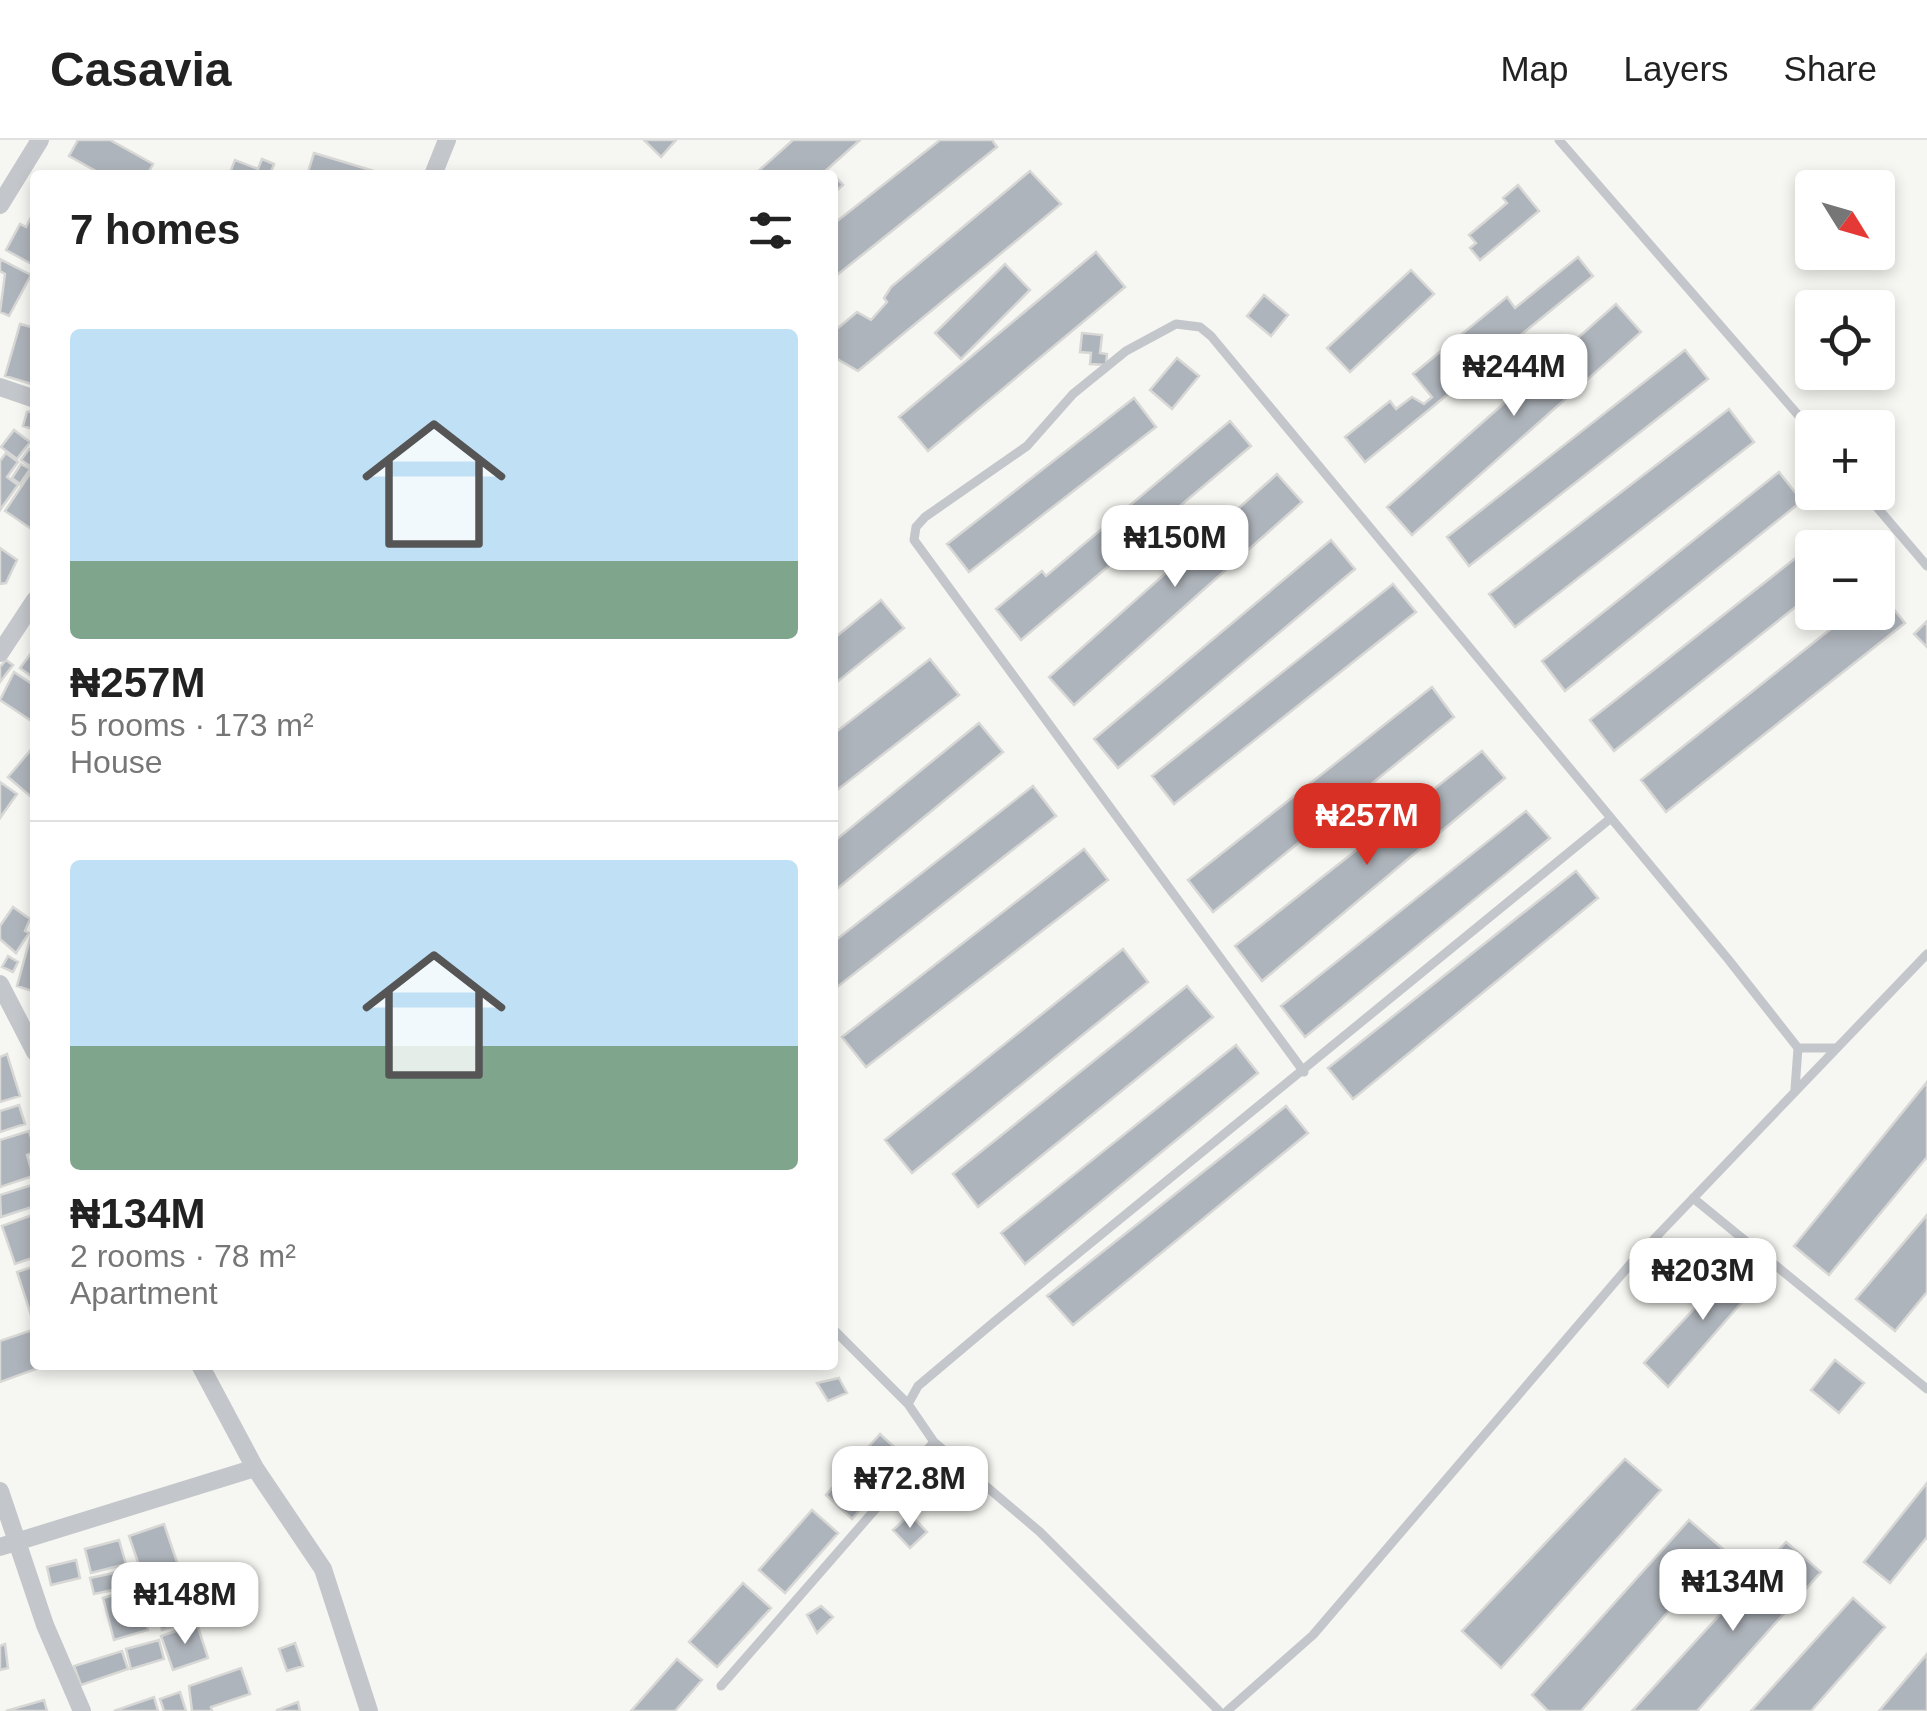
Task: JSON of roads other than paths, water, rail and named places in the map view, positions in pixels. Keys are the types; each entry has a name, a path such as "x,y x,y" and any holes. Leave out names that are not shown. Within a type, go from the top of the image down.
{"street":[{"path":"0,205 40,140"},
{"path":"435,170 447,140"},
{"path":"0,388 30,397"},
{"path":"0,653 30,608"},
{"path":"0,984 30,1042"},
{"path":"203,1370 255,1468 323,1569 369,1711"},
{"path":"8,1545 255,1468"},
{"path":"0,1490 8,1545 82,1711"}],"lane":[{"path":"1559,140 1795,412"},
{"path":"1304,1072 914,540 916,526 925,517 1028,446 1086,382 1126,351 1176,324 1200,327 1612,818 1798,1048 1796,1089"},
{"path":"1879,510 1927,566"},
{"path":"908,1404 918,1386 994,1322 1612,818"},
{"path":"1227,1711 1313,1635 1692,1198 1927,954"},
{"path":"1798,1048 1836,1048"},
{"path":"1692,1198 1927,1390"},
{"path":"838,1334 908,1404 934,1442 1040,1532 1219,1711"},
{"path":"722,1686 934,1442"}]}
